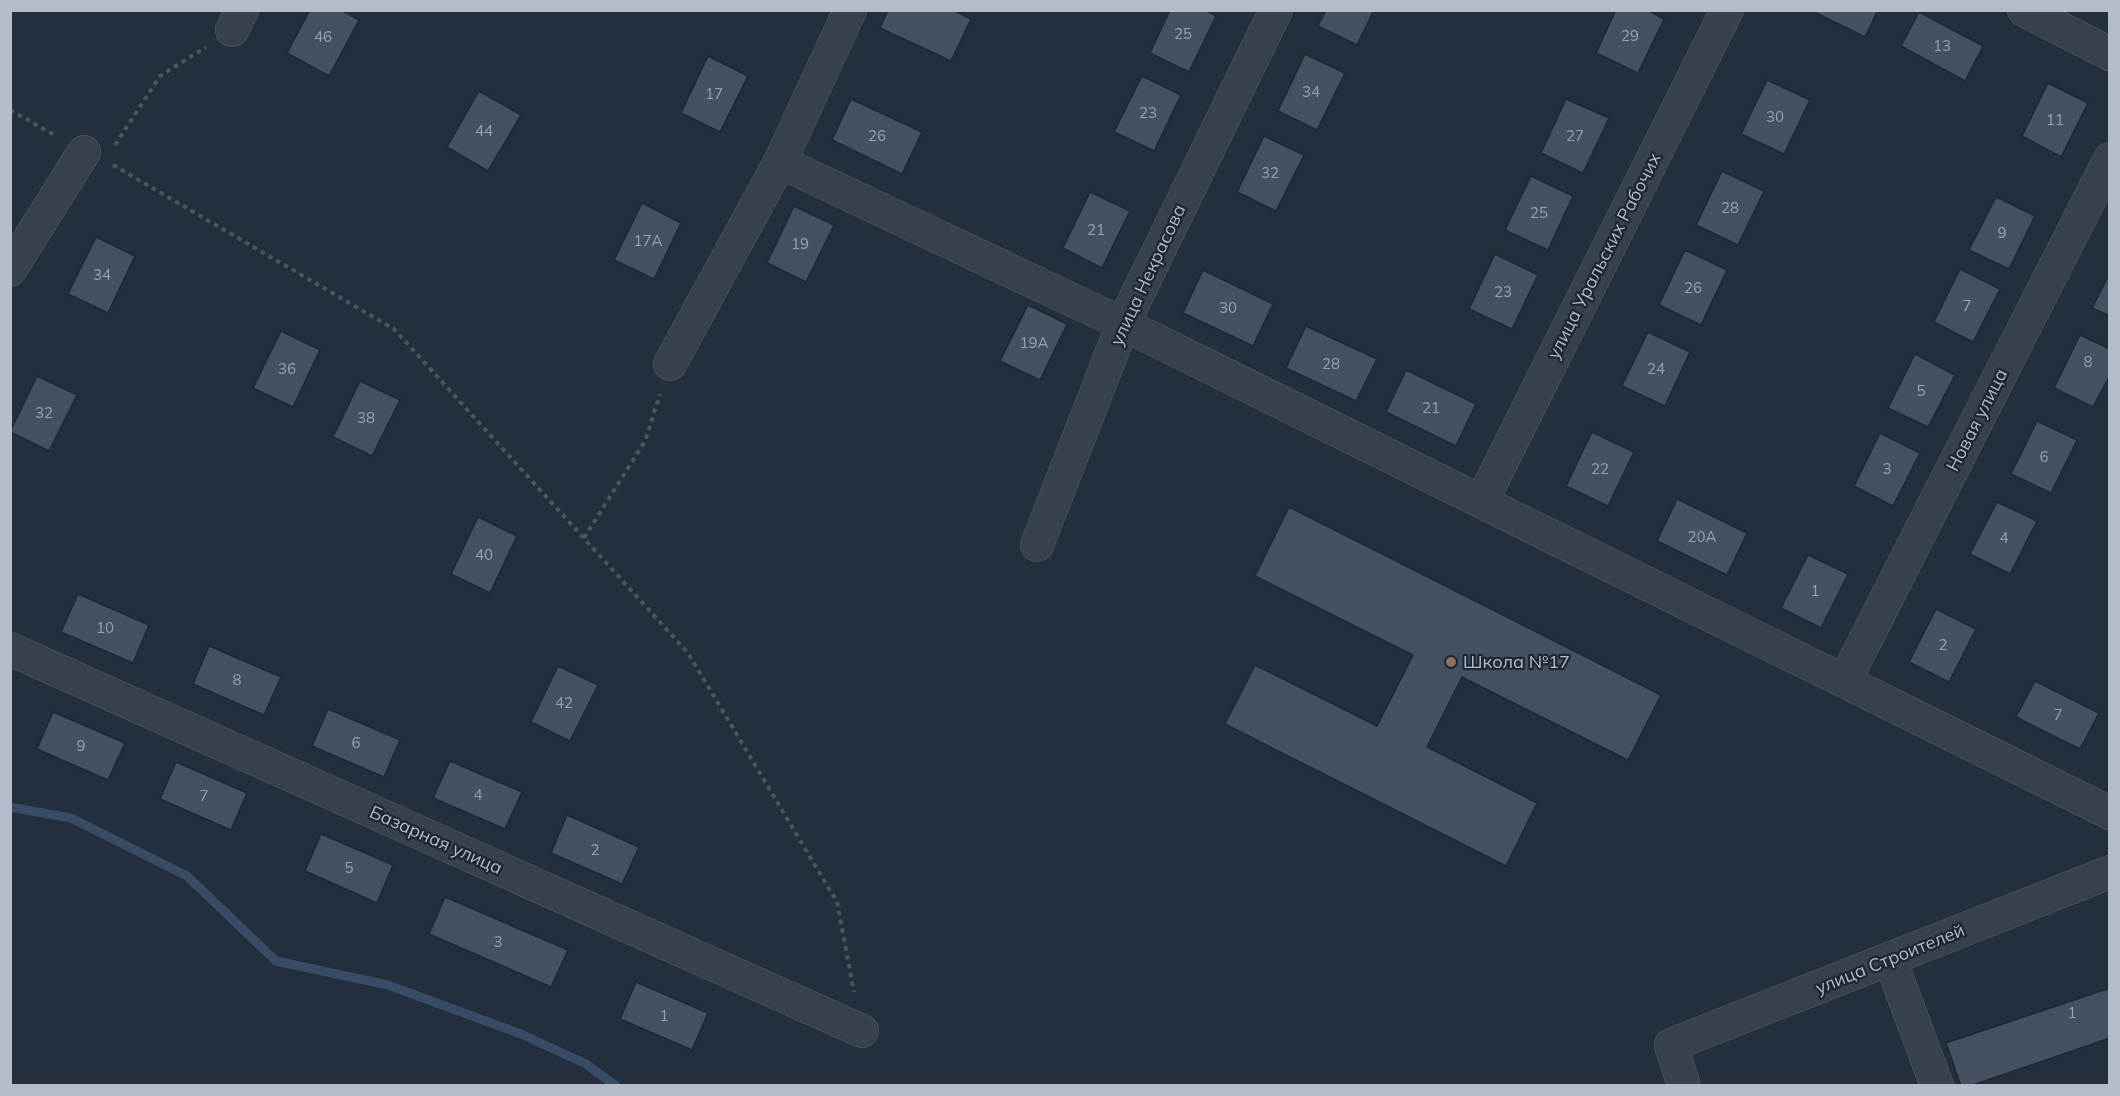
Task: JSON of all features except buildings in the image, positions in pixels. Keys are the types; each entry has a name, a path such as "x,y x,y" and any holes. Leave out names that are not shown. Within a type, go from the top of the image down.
{"street":[{"path":"670,364 780,162 850,10"},
{"name":"улица Некрасова","path":"1037,545 1123,324 1276,10"},
{"name":"улица Уральских Рабочих","path":"1482,501 1726,10"},
{"path":"2024,10 2109,54"},
{"path":"10,270 95,156"},
{"name":"Новая улица","path":"1845,680 2109,159"},
{"path":"780,162 1123,324 1845,680 2109,813"},
{"name":"Базарная улица","path":"10,649 862,1031"},
{"name":"улица Строителей","path":"1684,1086 1671,1045 2109,872"},
{"path":"1890,959 1937,1086"}],"path":[{"path":"95,156 160,76 237,20"},
{"path":"10,111 95,156 394,329 688,653 837,902 862,1031"},
{"path":"584,538 645,441 670,364"}],"waterway":[{"path":"10,807 71,818 187,876 276,961 388,985 521,1034 586,1064 616,1086"}],"place":[{"name":"Школа №17","path":"1451,662"}]}
